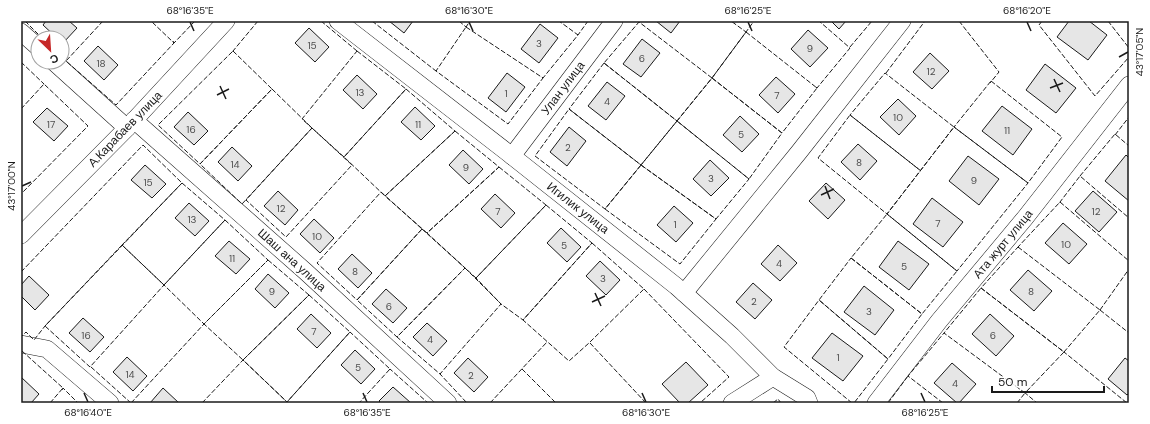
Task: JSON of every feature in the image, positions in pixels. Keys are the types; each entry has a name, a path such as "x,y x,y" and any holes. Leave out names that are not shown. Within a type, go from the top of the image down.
{"street":[{"name":"А.Карабаев улица","path":"21,235 130,124 226,21"},
{"name":"Игилик улица","path":"338,21 512,156 684,293 732,336 773,377 807,398 809,403"},
{"name":"Улан улица","path":"512,156 614,21"},
{"path":"684,293 799,152 902,21"},
{"path":"21,32 30,40"},
{"name":"Шаш ана улица","path":"64,70 306,272 448,403"},
{"name":"Ата журт улица","path":"876,403 939,321 1025,218 1129,85"},
{"path":"21,344 47,349 110,403"},
{"path":"732,403 773,377"}],"building":[{"path":"46,21 69,21 77,28 70,36 70,30 48,30 43,25"},
{"path":"389,21 413,21 404,33"},
{"path":"656,21 680,21 671,33"},
{"path":"831,21 846,21 839,29"},
{"path":"1069,21 1089,21 1107,35 1088,60 1057,37"},
{"path":"540,24 558,38 539,63 521,49"},
{"path":"309,28 329,47 315,62 295,43"},
{"path":"808,30 828,48 810,67 791,49"},
{"path":"642,39 660,53 641,77 623,64"},
{"path":"98,46 118,65 104,80 84,61"},
{"path":"930,53 949,71 932,89 913,72"},
{"path":"1045,64 1076,88 1056,113 1026,90"},
{"path":"507,73 525,87 506,112 488,98"},
{"path":"357,75 377,94 363,109 343,90"},
{"path":"776,77 795,94 778,113 759,95"},
{"path":"607,82 625,96 606,120 588,106"},
{"path":"898,99 916,116 899,135 880,117"},
{"path":"1002,106 1032,129 1013,155 982,131"},
{"path":"415,107 435,126 421,140 401,122"},
{"path":"47,108 68,126 54,141 33,122"},
{"path":"188,112 208,131 194,145 174,127"},
{"path":"740,116 759,134 742,152 723,135"},
{"path":"569,127 586,141 567,166 550,152"},
{"path":"858,144 877,161 860,180 841,162"},
{"path":"232,147 252,166 238,181 218,162"},
{"path":"463,150 483,169 469,184 449,165"},
{"path":"1126,155 1129,158 1129,201 1105,181"},
{"path":"968,156 999,179 979,205 949,181"},
{"path":"710,160 729,178 711,196 693,179"},
{"path":"145,165 166,184 152,198 131,180"},
{"path":"826,183 845,200 828,219 809,201"},
{"path":"278,191 298,210 285,225 264,206"},
{"path":"1093,191 1117,212 1099,232 1075,211"},
{"path":"495,194 515,213 501,228 481,209"},
{"path":"932,198 963,222 943,247 913,224"},
{"path":"189,203 209,221 195,236 175,218"},
{"path":"674,206 693,223 676,242 657,225"},
{"path":"314,219 334,238 320,253 300,234"},
{"path":"1063,223 1087,244 1069,264 1045,243"},
{"path":"561,228 581,247 567,262 547,243"},
{"path":"229,241 250,259 236,274 215,256"},
{"path":"898,241 929,264 909,290 879,267"},
{"path":"778,245 797,263 780,281 761,264"},
{"path":"352,254 372,273 358,288 338,269"},
{"path":"600,261 620,280 606,295 586,276"},
{"path":"1028,270 1052,291 1034,311 1010,290"},
{"path":"268,274 289,293 275,308 255,289"},
{"path":"29,276 49,295 35,310 21,296 21,285"},
{"path":"753,283 772,300 755,319 736,302"},
{"path":"864,286 894,310 875,335 844,312"},
{"path":"386,289 407,308 393,323 372,304"},
{"path":"311,314 331,333 317,348 297,329"},
{"path":"990,314 1014,336 996,356 972,334"},
{"path":"83,318 104,337 90,352 69,333"},
{"path":"427,323 447,341 433,356 413,337"},
{"path":"832,333 863,356 843,381 812,358"},
{"path":"355,350 375,369 361,384 341,365"},
{"path":"127,357 147,376 133,391 113,372"},
{"path":"468,358 488,377 474,392 454,373"},
{"path":"1125,358 1129,361 1129,393 1127,395 1108,379"},
{"path":"686,362 708,385 688,403 680,403 662,384"},
{"path":"952,363 976,384 959,403 957,403 934,383"},
{"path":"21,377 39,394 31,403 21,403"},
{"path":"393,387 411,403 381,403 379,401"},
{"path":"163,388 179,403 150,403"}],"fence":[{"path":"25,21 34,30"},
{"path":"103,21 66,61 116,105 174,43 151,21"},
{"path":"173,41 174,43 195,21"},
{"path":"233,52 258,21"},
{"path":"321,21 357,51 356,52"},
{"path":"372,21 436,70"},
{"path":"459,21 466,27"},
{"path":"467,27 470,21"},
{"path":"542,77 543,78 578,35 559,21"},
{"path":"577,34 578,35 588,21"},
{"path":"712,78 639,22 604,63 677,121 712,78 746,32 731,21"},
{"path":"747,33 746,32 754,21"},
{"path":"816,87 817,88 850,48 819,21"},
{"path":"850,47 872,21"},
{"path":"886,73 925,21"},
{"path":"959,21 999,72 990,83"},
{"path":"1042,21 1039,25 1095,96 1129,57"},
{"path":"1108,21 1129,48"},
{"path":"466,27 543,78 508,124 436,71 466,27"},
{"path":"746,32 817,88 782,133 712,78 746,32"},
{"path":"233,51 272,89 200,164 158,125 233,51"},
{"path":"357,51 406,89 344,157 302,119 357,51"},
{"path":"21,62 44,84"},
{"path":"604,63 677,121 641,165 569,109 604,63"},
{"path":"921,171 850,115 818,158 887,214 954,127 885,73 850,115 921,171"},
{"path":"712,78 782,133 749,179 677,121 712,78"},
{"path":"991,81 1062,137 1028,183 954,127 991,81"},
{"path":"21,109 44,84 88,126 21,194"},
{"path":"272,89 312,128 242,204 200,164 272,89"},
{"path":"406,89 455,131 385,196 344,157 406,89"},
{"path":"569,109 641,165 605,209 535,156 569,109"},
{"path":"1115,135 1129,117"},
{"path":"677,121 749,179 716,219 641,165 677,121"},
{"path":"954,127 1028,183 957,271 887,214 954,127"},
{"path":"312,128 352,165 286,237 246,200 312,128"},
{"path":"455,131 499,167 427,233 385,196 455,131"},
{"path":"1080,176 1115,134 1129,146"},
{"path":"21,272 143,145 182,183 45,326 34,340 26,332 21,337"},
{"path":"641,165 716,219 680,264 605,209 641,165"},
{"path":"499,167 546,205 476,278 427,233 499,167"},
{"path":"1060,203 1080,176 1129,218"},
{"path":"182,183 225,220 164,285 122,245 182,183"},
{"path":"381,192 422,229 357,300 317,263 381,192"},
{"path":"1019,248 1018,247 1060,202 1129,261"},
{"path":"546,205 592,243 523,320 501,304 476,278 546,205"},
{"path":"887,214 957,271 922,314 851,258 887,214"},
{"path":"131,403 204,324 268,260 225,220 164,285 204,324"},
{"path":"422,229 465,268 397,337 357,300 422,229"},
{"path":"592,243 644,289 569,361 523,320 592,243"},
{"path":"122,245 164,285 90,367 45,326 122,245"},
{"path":"1018,247 1100,310 1064,352 981,288 1018,247"},
{"path":"851,258 922,314 888,359 819,300 851,258"},
{"path":"268,260 309,295 243,360 204,324 268,260"},
{"path":"465,268 501,304 440,374 397,337 465,268"},
{"path":"1100,310 1129,269"},
{"path":"981,288 1064,352 1025,393 944,333 981,288"},
{"path":"644,289 729,377 700,403"},
{"path":"309,295 350,332 287,402 243,360 309,295"},
{"path":"852,403 784,347 819,300 888,359 854,403"},
{"path":"1100,310 1129,333"},
{"path":"202,403 243,360 287,403 350,332 390,369 359,403"},
{"path":"943,403 908,376 944,333"},
{"path":"490,403 546,342"},
{"path":"590,343 646,403"},
{"path":"22,351 63,388 50,403"},
{"path":"1065,351 1064,352 1127,403"},
{"path":"91,367 131,403"},
{"path":"389,370 390,369 428,403"},
{"path":"522,369 556,403"},
{"path":"441,373 440,374 467,403"},
{"path":"888,403 908,376"},
{"path":"62,390 63,388 78,403"},
{"path":"1024,392 1037,403"},
{"path":"1017,403 1025,393"},
{"path":"773,403 778,399 781,403"}]}
